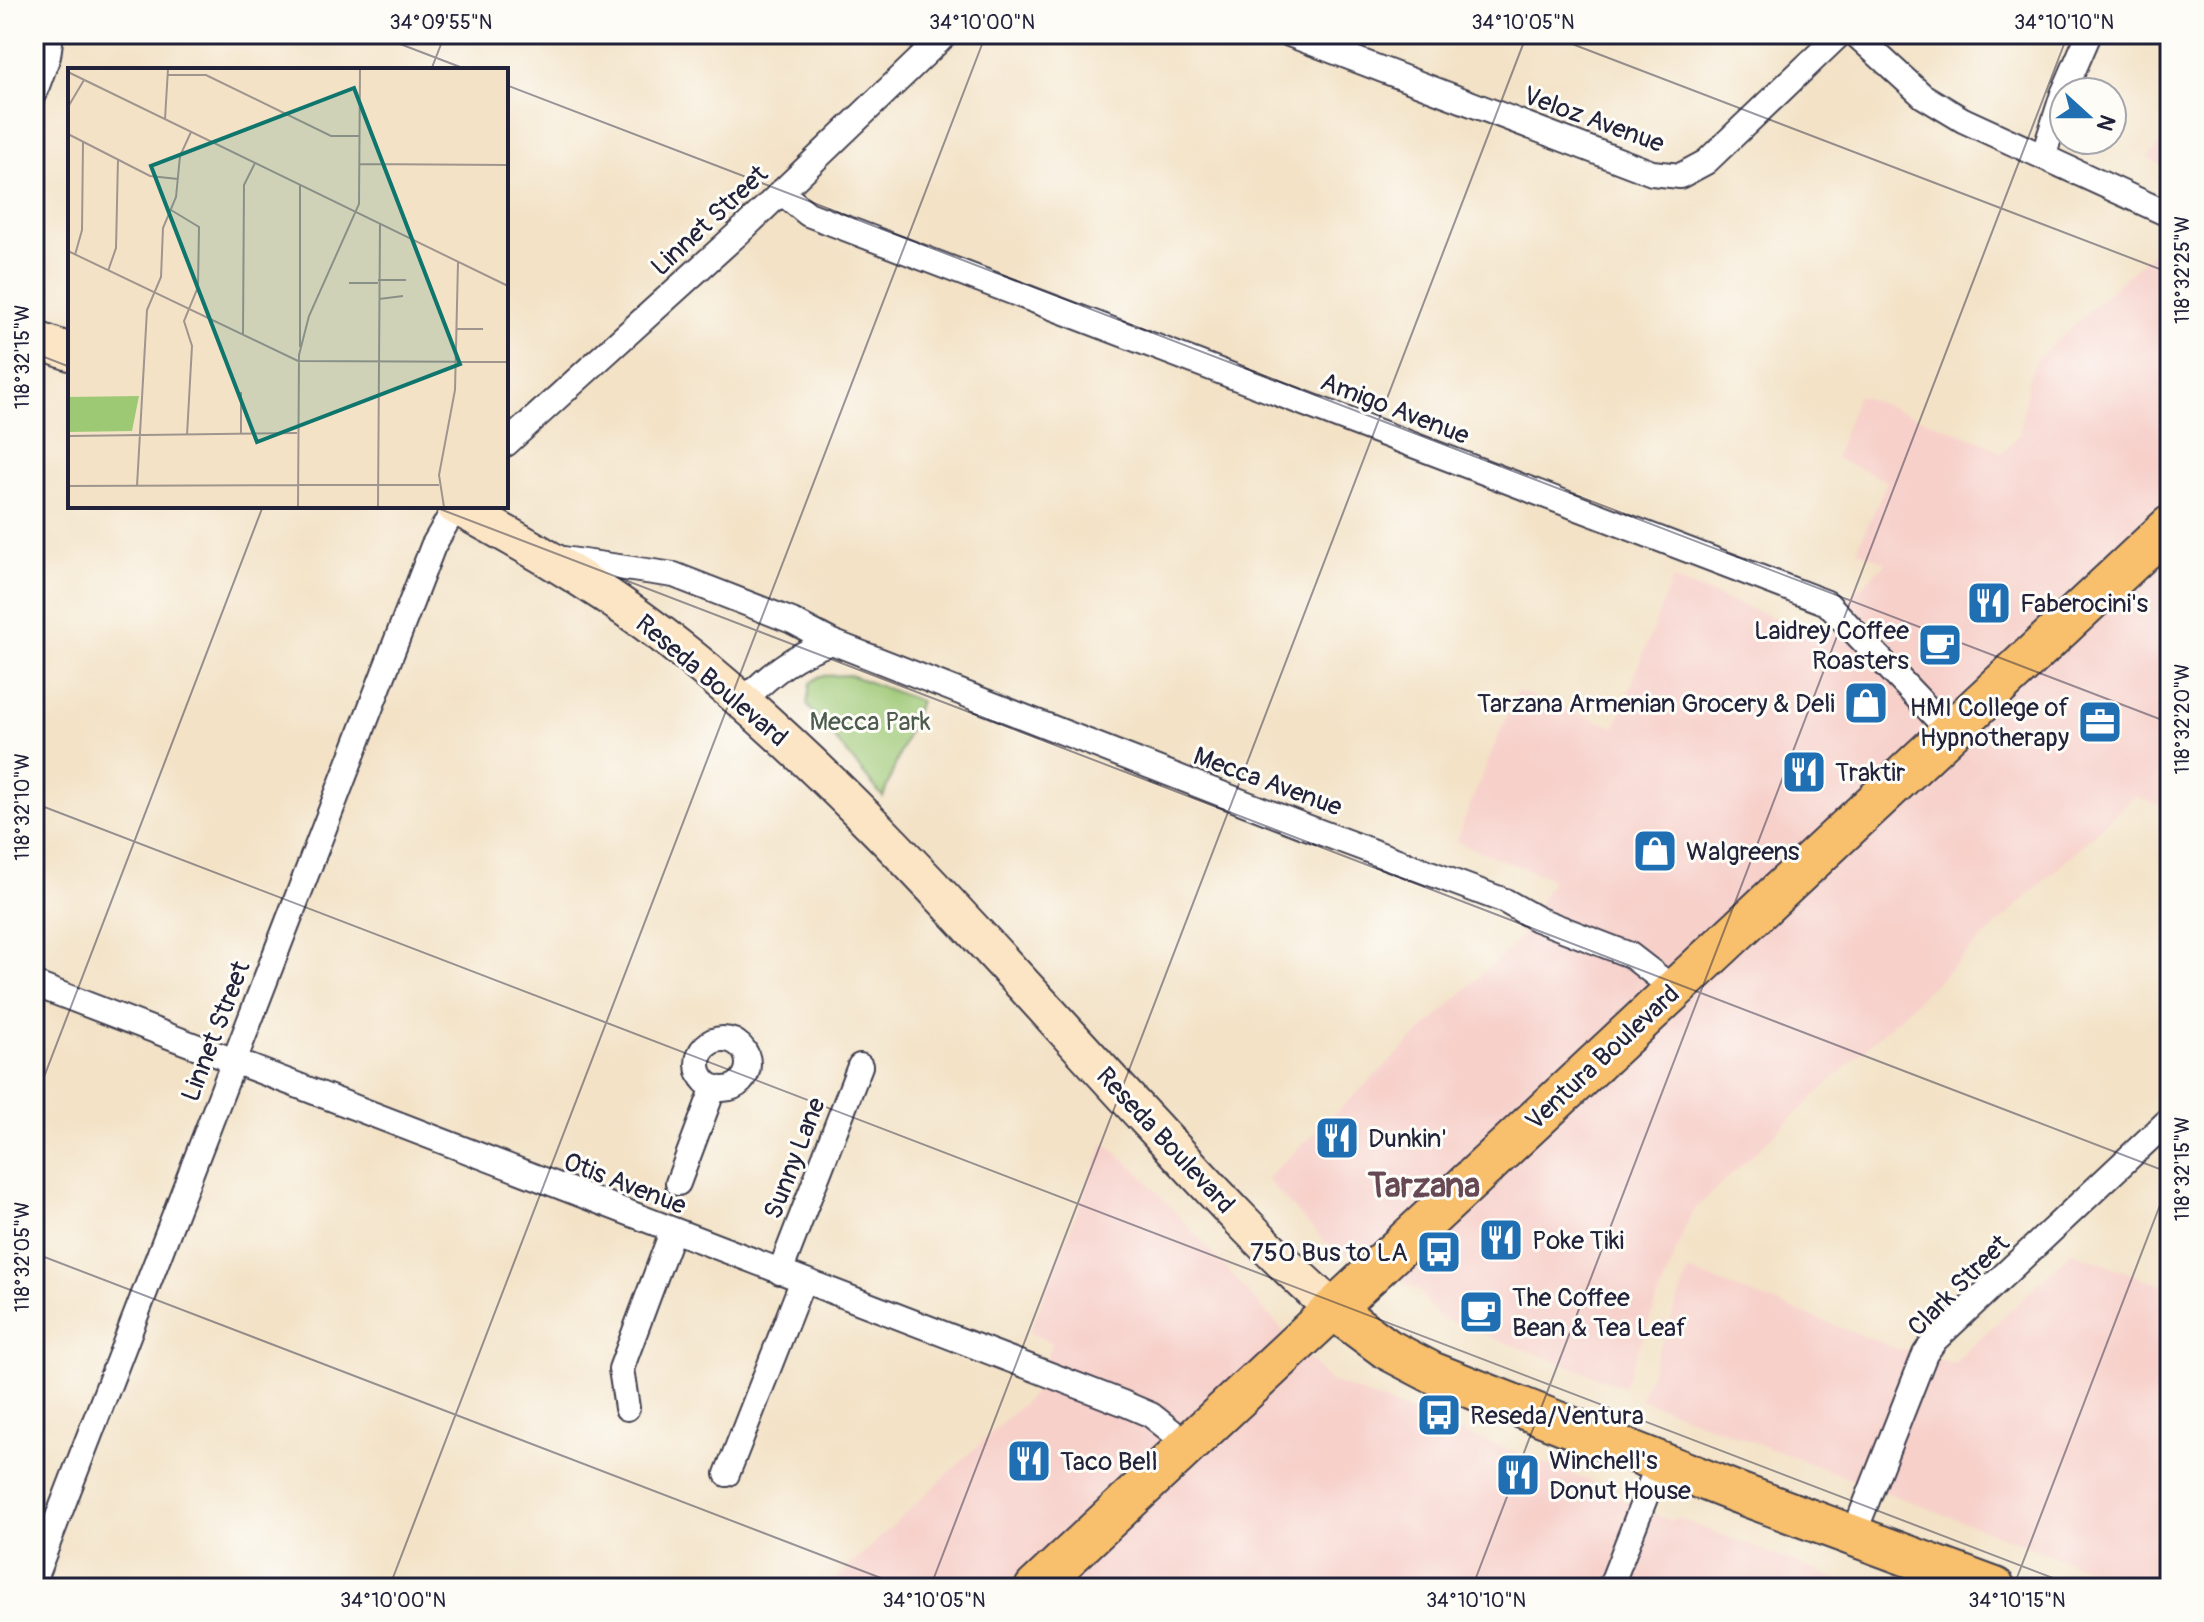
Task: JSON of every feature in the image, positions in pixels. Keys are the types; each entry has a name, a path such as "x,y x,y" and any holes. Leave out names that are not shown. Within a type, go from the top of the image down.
{"main road":[{"path":"34,339 68,351"},
{"name":"Reseda Boulevard","path":"459,508 546,556 629,610 743,701 832,785 1225,1204 1333,1309 1387,1349 1431,1372 1659,1462 1995,1588"},
{"name":"Ventura Boulevard","path":"1035,1588 2170,526"}],"street":[{"path":"34,94 48,56 51,34"},
{"name":"Linnet Street","path":"508,442 781,192 946,34"},
{"name":"Veloz Avenue","path":"1289,34 1652,173 1680,176 1706,162 1840,34"},
{"path":"1855,34 1923,96 1963,120 2170,215"},
{"path":"2043,157 2063,94 2089,34"},
{"name":"Amigo Avenue","path":"781,192 808,214 1827,603 1951,733"},
{"name":"Linnet Street","path":"34,1579 433,546 454,508"},
{"name":"Mecca Avenue","path":"546,556 674,575 792,621 832,642 1286,820 1505,901 1537,919 1630,955 1674,989"},
{"path":"743,701 778,668 803,651 832,642"},
{"name":"Otis Avenue","path":"34,984 1145,1412 1189,1445"},
{"name":"Sunny Lane","path":"727,1474 860,1066"},
{"path":"678,1183 714,1087"},
{"name":"Clark Street","path":"1853,1536 1925,1354 1935,1340 2170,1119"},
{"path":"627,1408 621,1369 672,1232"},
{"path":"1610,1588 1659,1462"}],"shaded area":[{"path":"2170,99 2170,169 2147,158 2169,136 2163,106"},
{"path":"2170,224 2170,809 2134,796 1696,1208 1686,1225 1624,1387 1438,1317 1419,1291 1324,1241 1266,1179 1520,938 1552,879 1455,842 1517,691 1615,727 1672,579 1812,632 1886,563 1857,550 1887,481 1835,458 1857,395 1984,442 2002,453 2019,434 2029,376 2037,359 2158,247"},
{"path":"1104,1143 1133,1166 1328,1380 1615,1491 1616,1498 1670,1520 1678,1518 1860,1588 826,1588 1032,1395 1052,1343 1029,1333"},
{"path":"2072,1252 2170,1288 2170,1588 2138,1588 1640,1399 1689,1271 1893,1347 1953,1364"}],"green space":[{"name":"Mecca Park","path":"850,675 920,701 883,797 807,705 810,683 820,676"}],"place":[{"name":"Faberocini's","path":"1989,603"},
{"name":"Laidrey Coffee Roasters","path":"1940,645"},
{"name":"Tarzana Armenian Grocery & Deli","path":"1866,703"},
{"name":"HMI College of Hypnotherapy","path":"2100,722"},
{"name":"Traktir","path":"1804,772"},
{"name":"Walgreens","path":"1655,851"},
{"name":"Dunkin'","path":"1337,1138"},
{"name":"Poke Tiki","path":"1501,1240"},
{"name":"750 Bus to LA","path":"1439,1252"},
{"name":"The Coffee Bean & Tea Leaf","path":"1481,1312"},
{"name":"Reseda/Ventura","path":"1439,1415"},
{"name":"Taco Bell","path":"1029,1461"},
{"name":"Winchell's Donut House","path":"1518,1475"}],"district":[{"name":"Tarzana","path":"1424,1185"}]}
